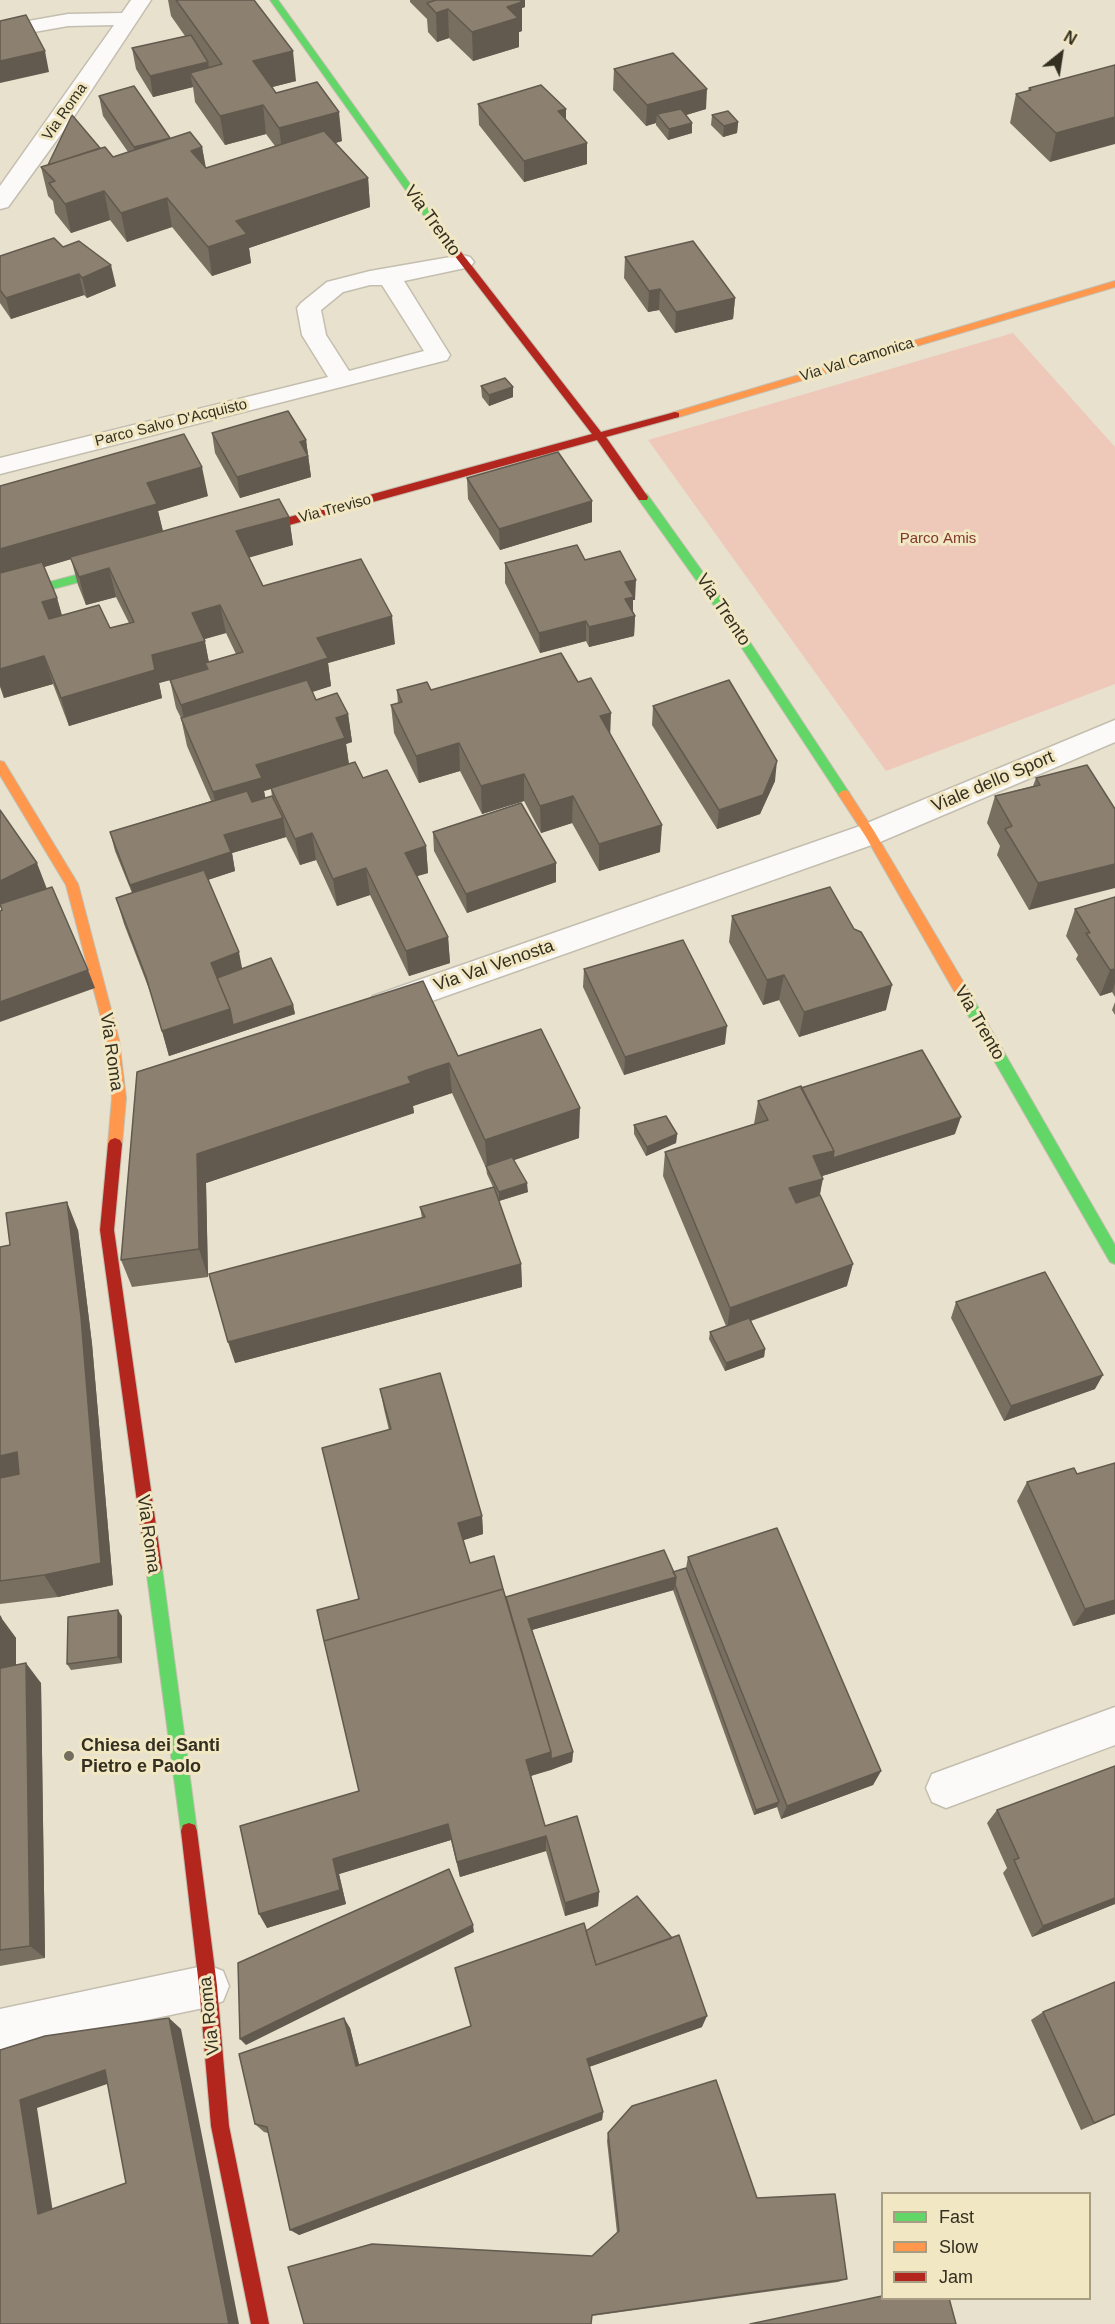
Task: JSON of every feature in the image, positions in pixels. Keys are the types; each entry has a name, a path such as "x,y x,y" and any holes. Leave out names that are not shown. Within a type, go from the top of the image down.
{"street":[{"name":"Via Roma","path":"0,202 67,110 141,0"},
{"name":"Via Trento","path":"274,0 462,262 600,437 713,595 870,834 1115,1258"},
{"path":"0,32 68,20 99,18 127,20"},
{"path":"343,381 314,335 309,308 335,287 370,278 388,278 462,262"},
{"name":"Parco Salvo D'Acquisto","path":"0,466 343,381 438,355 401,293 388,278"},
{"name":"Via Val Camonica","path":"600,437 1115,284"},
{"name":"Via Treviso","path":"231,537 600,437"},
{"path":"0,599 138,562"},
{"name":"Viale dello Sport","path":"870,834 1115,730"},
{"name":"Via Roma","path":"0,765 72,884 112,1035 118,1098 107,1230 208,1986 220,2126 260,2324"},
{"name":"Via Val Venosta","path":"359,1013 870,834"},
{"path":"118,1098 148,1088"},
{"path":"946,1788 1115,1726"},
{"path":"0,2030 208,1986"}],"green space":[{"name":"Parco Amis","path":"1013,333 1115,447 1115,684 886,771 648,440"}],"building":[{"path":"176,0 254,0 293,51 253,61 276,93 317,82 339,112 279,128 263,105 220,116 190,73 222,64"},
{"path":"436,0 520,0 522,2 507,7 518,18 472,32 448,9 436,13 427,3"},
{"path":"26,15 45,51 0,61 0,21"},
{"path":"191,35 208,62 150,76 132,48"},
{"path":"673,53 707,89 647,105 614,69"},
{"path":"1115,65 1115,117 1056,133 1016,94 1031,90 1029,88"},
{"path":"541,85 566,109 558,111 587,143 524,161 478,104"},
{"path":"134,86 170,138 134,147 99,96"},
{"path":"681,109 692,123 669,129 657,114"},
{"path":"728,111 738,122 724,126 712,115"},
{"path":"72,115 100,148 48,165"},
{"path":"324,131 368,178 236,221 247,234 208,247 167,198 121,213 104,191 65,204 49,183 55,181 41,167 105,147 113,157 190,132 202,147 191,151 206,168"},
{"path":"54,238 63,247 79,241 111,265 82,278 79,274 6,298 0,290 0,256"},
{"path":"693,241 735,298 676,312 660,289 649,291 625,257"},
{"path":"505,378 513,387 489,395 481,386"},
{"path":"288,411 306,440 300,442 308,456 237,477 212,433"},
{"path":"184,434 202,467 147,483 157,504 0,549 0,486"},
{"path":"558,452 592,501 499,529 467,478"},
{"path":"279,499 289,517 236,531 263,586 361,559 392,616 317,638 328,658 181,705 170,680 208,669 205,663 243,652 220,605 192,613 205,641 152,655 155,670 61,698 44,656 0,669 0,573 42,562 57,598 42,602 49,619 99,605 110,628 134,622 109,568 79,577 70,557"},
{"path":"577,545 585,560 620,551 636,580 625,582 634,597 625,599 635,616 589,627 586,621 539,633 505,563"},
{"path":"561,653 578,682 591,678 611,713 600,716 662,825 599,844 573,796 540,806 524,774 481,786 459,743 416,756 391,705 402,702 397,690 427,682 431,690"},
{"path":"307,680 316,700 337,693 348,714 336,718 345,738 256,765 262,778 213,792 181,718"},
{"path":"729,680 777,761 763,795 719,810 653,706"},
{"path":"355,762 363,778 387,770 426,846 405,853 448,937 406,951 366,868 333,879 312,833 295,839 271,788"},
{"path":"1087,765 1115,809 1115,864 1038,883 1005,829 1012,826 995,796 1040,785 1036,778"},
{"path":"247,791 252,802 272,796 283,818 224,835 231,852 130,885 110,832"},
{"path":"521,803 556,863 466,894 433,832"},
{"path":"0,810 37,863 0,881"},
{"path":"204,870 239,952 211,963 230,1009 162,1031 146,977 116,898"},
{"path":"52,887 88,970 0,1002 0,911 2,910 0,904"},
{"path":"830,887 854,929 861,932 892,985 804,1012 784,975 767,980 732,916"},
{"path":"1115,897 1115,969 1110,970 1086,933 1090,933 1075,909"},
{"path":"683,940 727,1026 625,1057 584,969"},
{"path":"271,958 293,1005 233,1025 230,1009 217,978"},
{"path":"423,981 458,1056 541,1029 580,1108 485,1140 449,1063 427,1070 408,1077 411,1083 197,1154 199,1249 121,1260 137,1072"},
{"path":"922,1050 961,1117 833,1158 834,1151 801,1088"},
{"path":"801,1086 834,1151 813,1156 823,1179 789,1188 796,1203 820,1195 853,1264 730,1308 665,1152 768,1120 758,1101"},
{"path":"666,1116 677,1134 647,1147 634,1125"},
{"path":"512,1157 527,1183 499,1192 486,1166"},
{"path":"494,1187 521,1264 228,1342 209,1274 425,1217 420,1207"},
{"path":"67,1202 81,1317 101,1563 44,1575 0,1581 0,1478 19,1474 17,1452 0,1456 0,1247 10,1245 6,1213"},
{"path":"1045,1272 1103,1375 1011,1406 956,1302"},
{"path":"749,1318 765,1349 726,1363 710,1332"},
{"path":"440,1373 482,1516 458,1523 470,1563 494,1556 503,1589 324,1641 317,1610 359,1599 322,1448 391,1429 380,1389"},
{"path":"1115,1463 1115,1600 1085,1609 1027,1482 1074,1468 1077,1474"},
{"path":"777,1528 881,1771 787,1806 688,1557"},
{"path":"664,1550 676,1577 528,1619 573,1752 551,1759 551,1752 506,1597"},
{"path":"686,1568 779,1802 756,1810 675,1585 676,1577 673,1572"},
{"path":"503,1589 551,1752 526,1760 545,1826 577,1816 599,1892 565,1903 546,1836 457,1862 448,1824 333,1859 340,1890 259,1914 240,1826 359,1791 324,1641"},
{"path":"118,1610 118,1657 67,1664 68,1617"},
{"path":"0,1616 1,1668 26,1663 30,1946 0,1950"},
{"path":"1115,1766 1115,1898 1043,1926 1014,1860 1019,1858 997,1810"},
{"path":"449,1869 473,1925 240,2039 238,1963"},
{"path":"637,1896 672,1938 596,1965 586,1931"},
{"path":"584,1923 596,1965 679,1935 707,2016 587,2059 603,2112 290,2230 267,2127 255,2124 239,2054 344,2018 356,2066 471,2026 455,1968"},
{"path":"1115,1982 1115,2114 1094,2123 1043,2012"},
{"path":"169,2018 229,2324 0,2324 0,2050 45,2036","holes":["105,2070 126,2183 38,2214 20,2100"]},
{"path":"716,2080 757,2198 835,2194 847,2279 592,2315 591,2324 304,2324 288,2267 372,2244 592,2256 619,2231 608,2133 632,2106"},
{"path":"881,2296 881,2300 950,2300 956,2324 750,2324"}],"traffic: fast":[{"path":"274,0 430,218"},
{"path":"643,497 713,595 844,794"},
{"path":"0,599 121,567"},
{"path":"966,999 1115,1258"},
{"path":"154,1568 189,1831"}],"traffic: slow":[{"path":"675,415 1115,284"},
{"path":"0,765 72,884 113,1040 119,1098 115,1144"},
{"path":"844,794 870,834 966,999"}],"traffic: jam":[{"path":"430,218 600,437 643,497"},
{"path":"246,533 675,415"},
{"path":"115,1144 107,1230 154,1568"},
{"path":"189,1831 208,1986 220,2126 260,2324"}],"place":[{"name":"Chiesa dei Santi Pietro e Paolo","path":"69,1756"}]}
